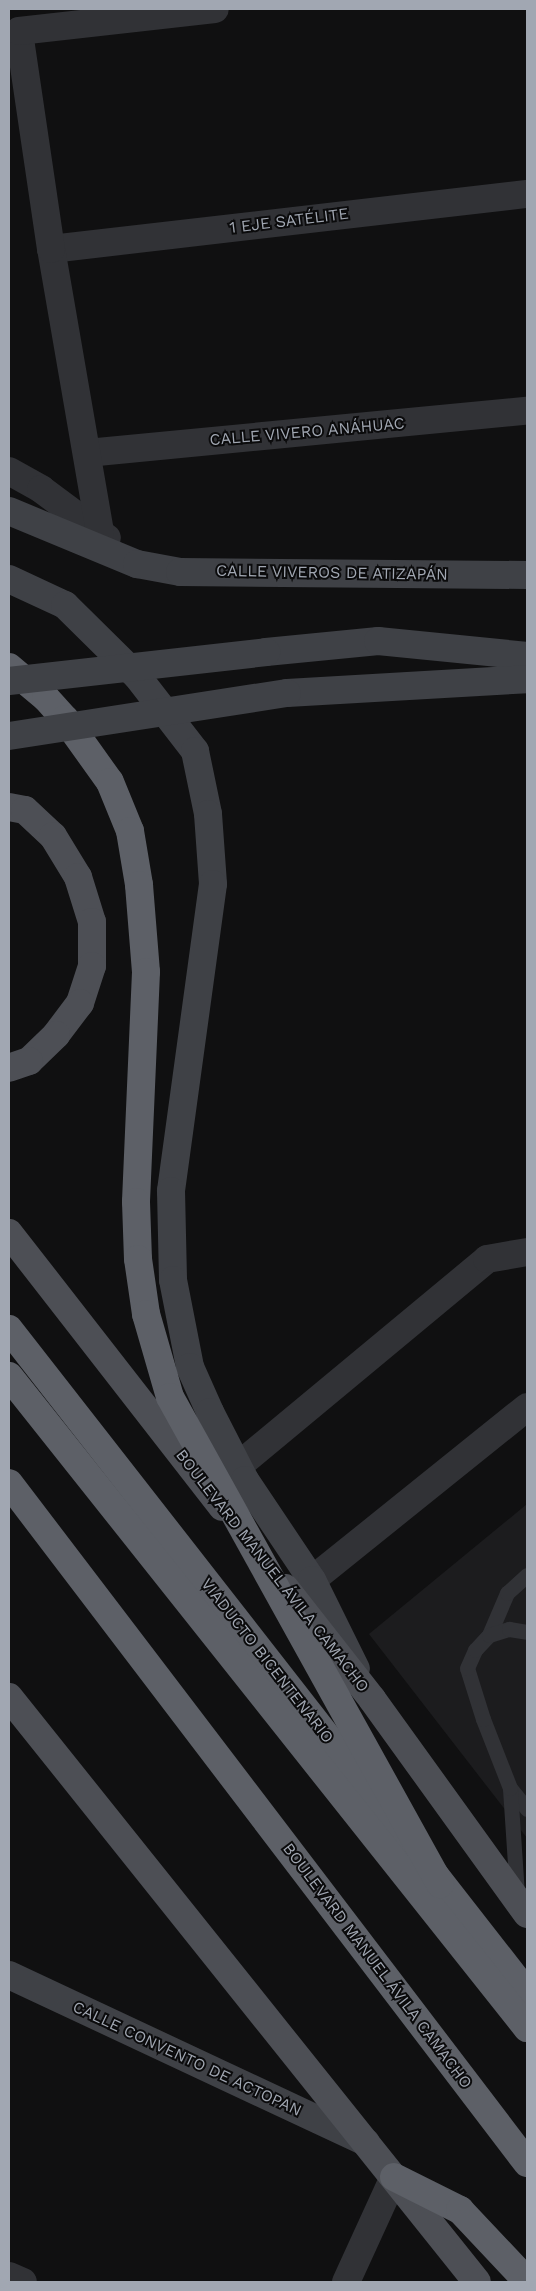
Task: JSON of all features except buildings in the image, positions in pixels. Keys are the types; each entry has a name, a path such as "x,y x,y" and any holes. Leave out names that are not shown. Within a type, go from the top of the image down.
{"highway":[{"path":"9,667 46,698 65,719 110,782 130,831 140,885 146,972 136,1202 138,1259 146,1314 170,1397 440,1884"},
{"name":"VIADUCTO BICENTENARIO","path":"9,1329 440,1884 527,1993"},
{"path":"9,1376 527,2028"},
{"name":"BOULEVARD MANUEL ÁVILA CAMACHO","path":"9,1483 527,2163"},
{"path":"394,2177 460,2210 527,2281"}],"main road":[{"name":"CALLE VIVEROS DE ATIZAPÁN","path":"9,511 137,564 180,572 527,575"},
{"path":"9,579 65,605 137,676 195,751 208,814 213,884 171,1190 173,1280 190,1367 245,1480 312,1580 372,1699"},
{"path":"9,681 378,641 527,656"},
{"path":"9,736 287,693 527,679"},
{"path":"9,807 25,810 53,836 78,877 92,922 92,966 80,1003 56,1035 28,1061 9,1068"},
{"name":"BOULEVARD MANUEL ÁVILA CAMACHO","path":"9,1233 372,1699 522,1907"},
{"path":"9,1697 477,2282"},
{"name":"CALLE CONVENTO DE ACTOPAN","path":"9,1976 366,2142"}],"street":[{"path":"100,532 51,249 19,31 216,9"},
{"name":"1 EJE SATÉLITE","path":"51,249 527,194"},
{"name":"CALLE VIVERO ANÁHUAC","path":"86,453 527,411"},
{"path":"9,471 41,489 100,532 137,564"},
{"path":"238,1466 488,1258 527,1252"},
{"path":"312,1580 527,1407"},
{"path":"346,2282 394,2177"},
{"path":"9,2276 23,2282"}],"lane":[{"path":"522,1907 510,1788 467,1668 476,1650 489,1635 507,1592 527,1575"},
{"path":"489,1635 508,1629 527,1632"},
{"path":"510,1788 527,1809"}],"shaded area":[{"path":"527,1504 527,1838 369,1634"}]}
